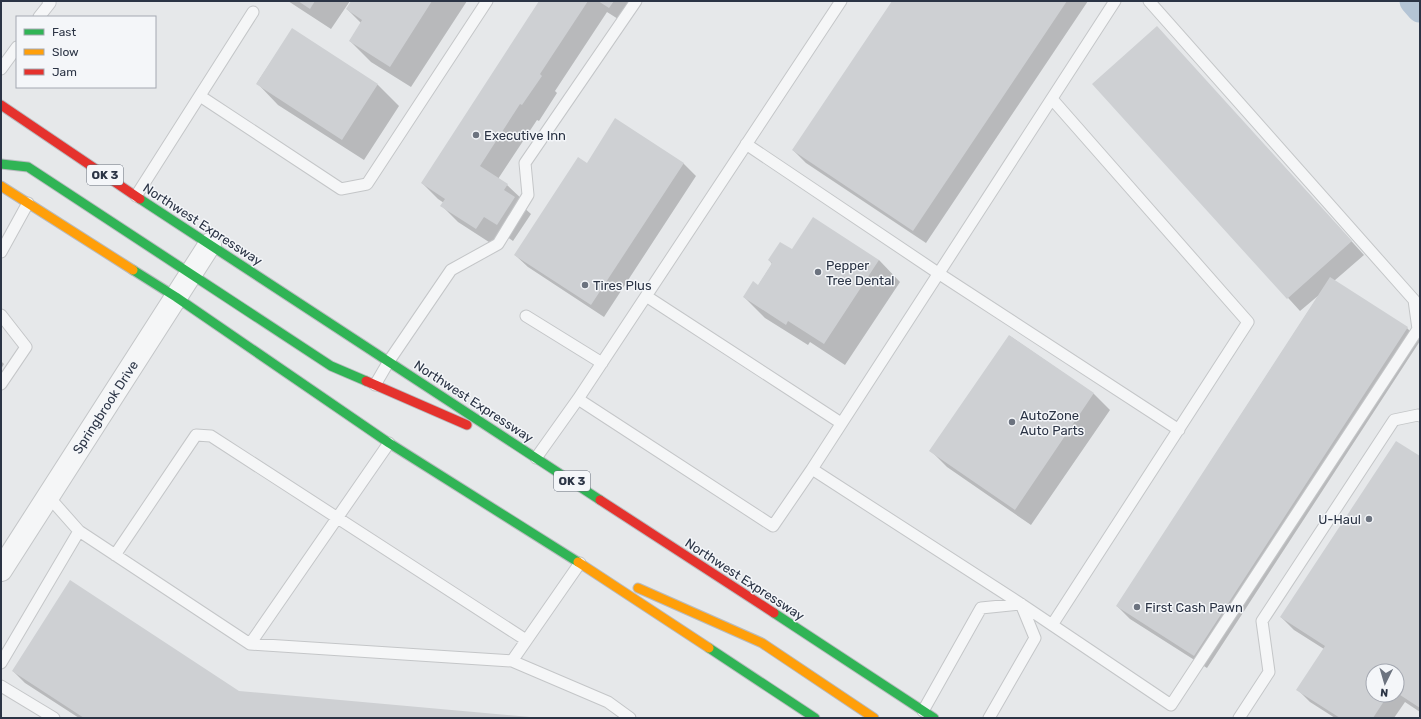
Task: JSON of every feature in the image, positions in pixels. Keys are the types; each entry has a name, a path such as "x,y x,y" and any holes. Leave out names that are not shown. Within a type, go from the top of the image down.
{"highway":[{"name":"Northwest Expressway","path":"1,105 136,196 934,718"},
{"path":"1,164 28,167 331,366 520,447"},
{"path":"1,186 176,297 389,443 580,563 815,718"},
{"path":"580,563 762,643 874,718"}],"street":[{"name":"Springbrook Drive","path":"4,559 48,496 210,244"}],"lane":[{"path":"200,96 341,189 367,184 487,1"},
{"path":"375,385 451,270 498,244 528,195 525,163 636,1"},
{"path":"536,458 578,399 841,1"},
{"path":"578,399 773,526 812,469 1115,1"},
{"path":"812,469 1021,604 1171,706 1418,329 1414,300 1149,1"},
{"path":"40,16 49,2"},
{"path":"136,196 253,12"},
{"path":"1,69 16,49"},
{"path":"1052,99 1248,322 1052,625"},
{"path":"746,144 938,273 1179,430"},
{"path":"1,252 28,203"},
{"path":"646,296 841,423"},
{"path":"1,315 26,347 1,384"},
{"path":"526,316 602,363"},
{"path":"1239,718 1269,672 1262,621 1394,420 1418,415 1420,416"},
{"path":"115,554 196,435 212,436 526,640"},
{"path":"250,644 389,443"},
{"path":"48,496 79,530 250,644 512,661 608,702 630,718"},
{"path":"1,662 79,530"},
{"path":"512,661 580,563"},
{"path":"923,711 981,608 1021,604"},
{"path":"989,718 1034,638 1021,604"},
{"path":"1,686 54,718"}],"building":[{"path":"298,1 315,1 310,9"},
{"path":"351,1 432,1 390,67 349,41 362,20 346,9"},
{"name":"Executive Inn","path":"539,1 588,1 540,74 542,76 522,105 520,104 480,166 508,184 504,190 515,197 497,225 484,217 476,229 440,206 445,199 421,183"},
{"path":"598,1 614,1 609,8"},
{"path":"892,1 1067,1 913,231 792,150"},
{"path":"1157,26 1352,241 1287,299 1092,84"},
{"path":"292,28 378,84 342,140 256,84"},
{"path":"615,118 684,163 591,305 514,255 578,157 587,163"},
{"name":"Pepper Tree Dental","path":"813,217 879,260 824,344 788,321 786,325 743,297 753,281 758,285 772,263 768,260 780,242 792,249"},
{"path":"1330,277 1408,327 1194,656 1116,606"},
{"name":"AutoZone Auto Parts","path":"1009,335 1094,393 1015,510 929,451"},
{"path":"1396,441 1420,456 1420,708 1405,698 1405,663 1365,663 1365,703 1383,703 1373,718 1340,718 1296,690 1325,646 1280,617"},
{"path":"70,580 239,691 530,718 84,718 12,671"}],"waterway":[{"path":"1413,1 1420,9"}],"traffic: fast":[{"path":"1,164 28,167 331,366 366,381"},
{"path":"140,199 600,500"},
{"path":"133,270 176,297 389,443 578,562"},
{"path":"774,613 934,718"},
{"path":"709,648 815,718"}],"traffic: slow":[{"path":"1,186 133,270"},
{"path":"578,562 709,648"},
{"path":"638,588 762,643 874,718"}],"traffic: jam":[{"path":"1,105 140,199"},
{"path":"366,381 467,425"},
{"path":"600,500 774,613"}],"place":[{"name":"Executive Inn","path":"476,135"},
{"name":"Pepper Tree Dental","path":"818,272"},
{"name":"Tires Plus","path":"585,285"},
{"name":"AutoZone Auto Parts","path":"1012,422"},
{"name":"U-Haul","path":"1369,519"},
{"name":"First Cash Pawn","path":"1137,607"}]}
